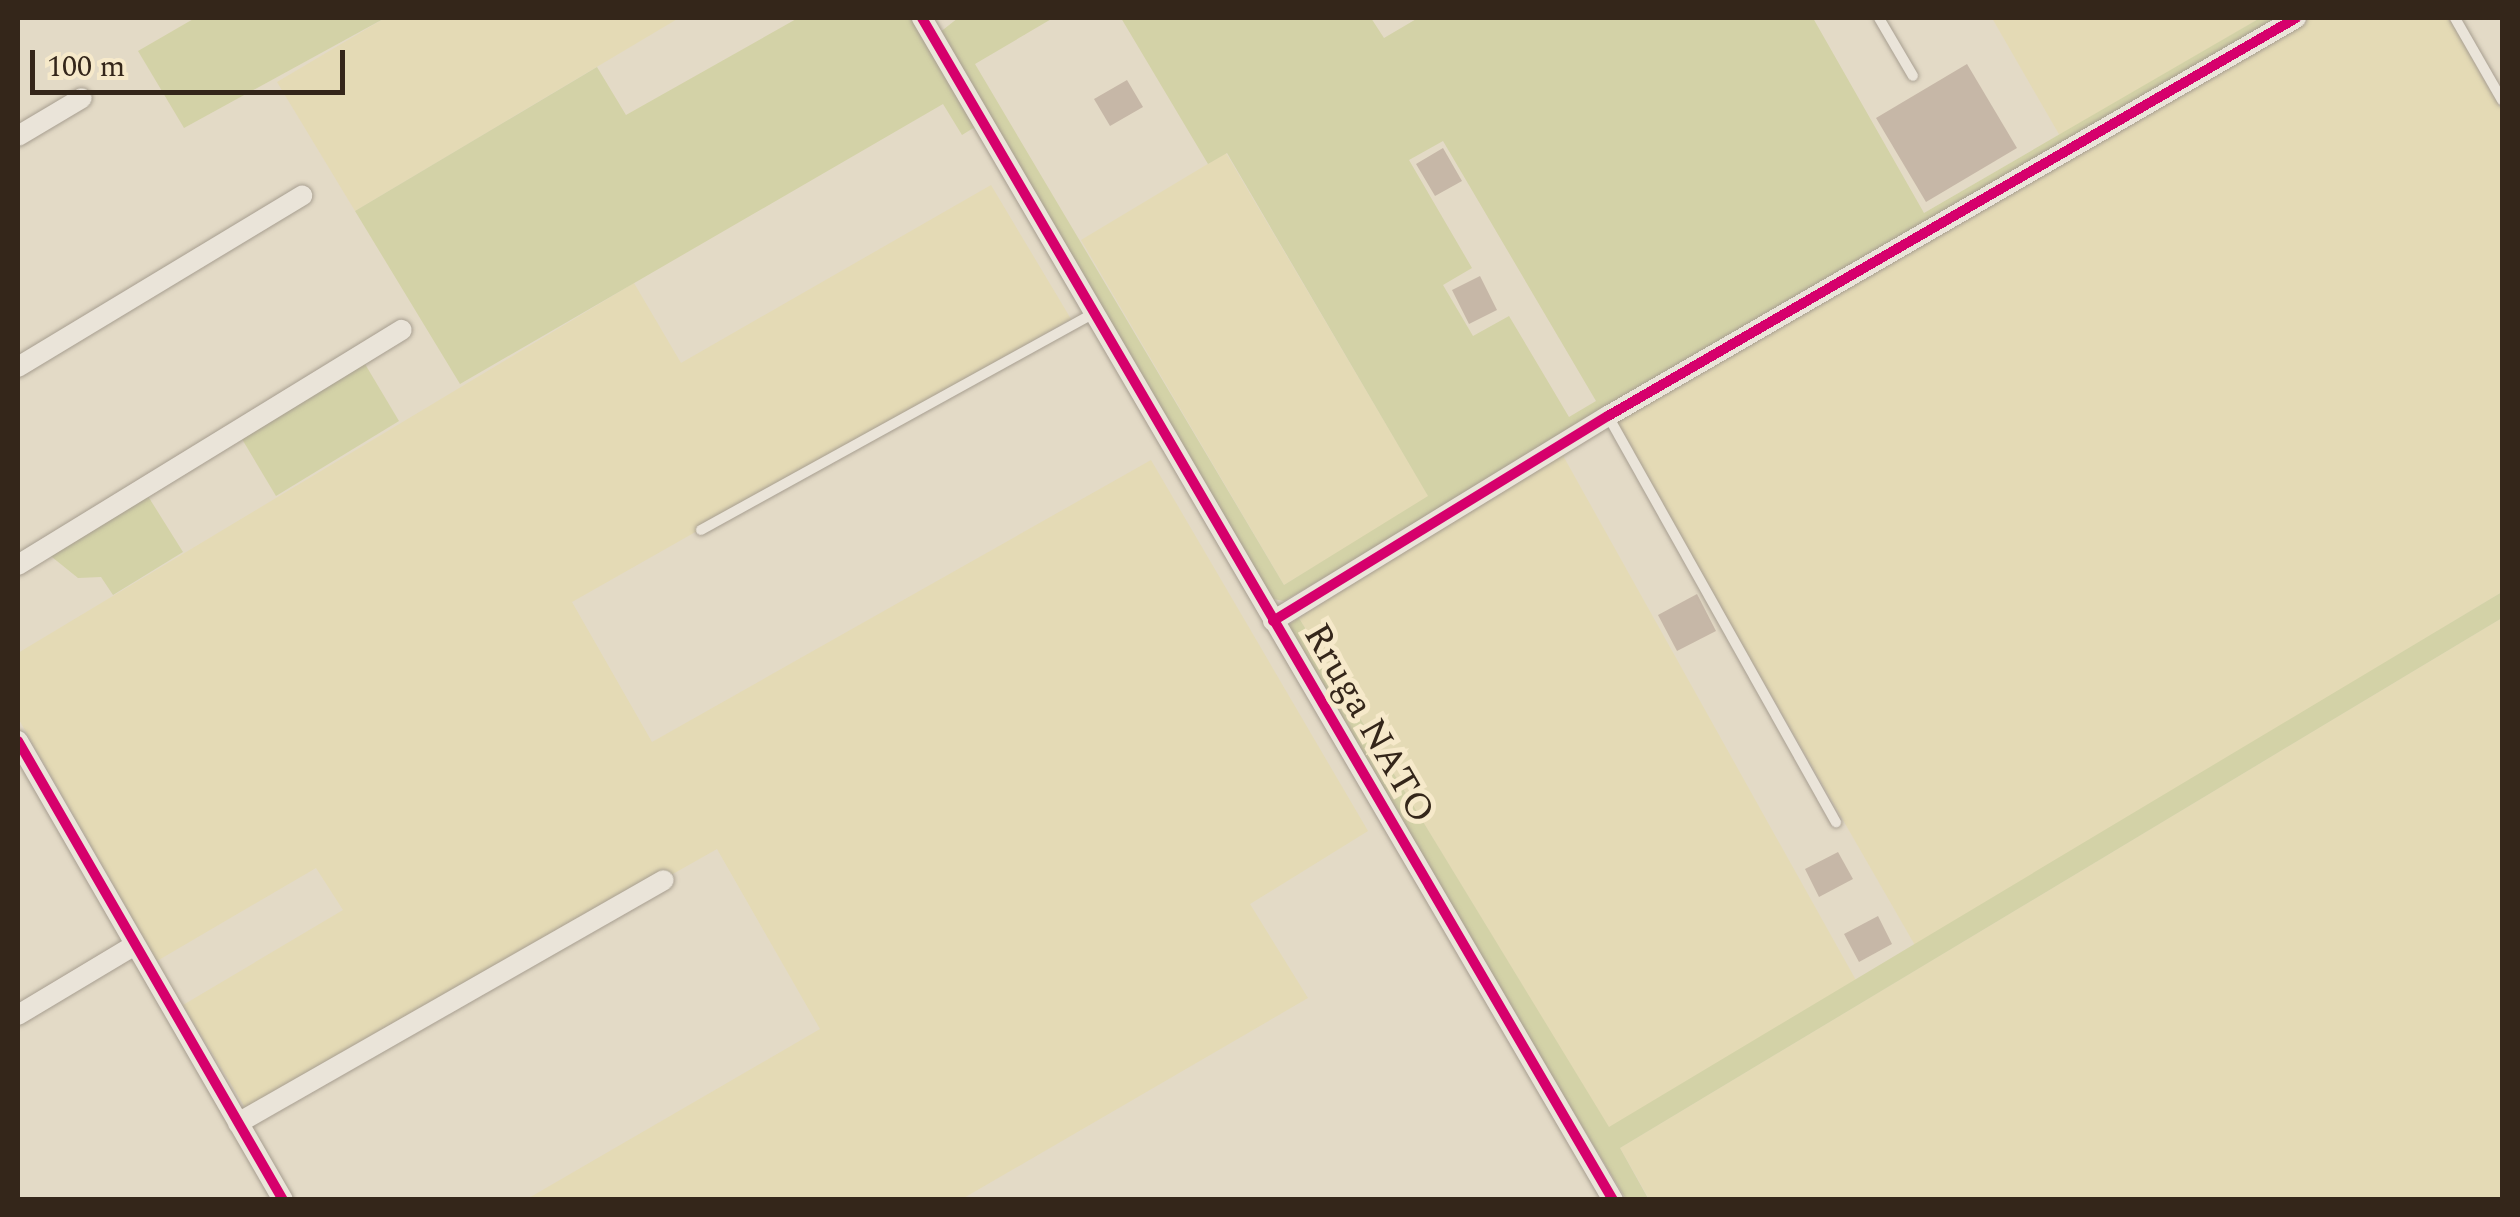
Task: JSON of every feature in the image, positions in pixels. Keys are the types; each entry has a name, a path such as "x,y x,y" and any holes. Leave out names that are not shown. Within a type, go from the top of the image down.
{"street":[{"name":"Rruga NATO","path":"922,18 1613,1200"},
{"path":"1273,621 1608,416 2296,18"},
{"path":"18,136 82,98"},
{"path":"18,367 302,196"},
{"path":"18,565 402,330"},
{"path":"18,741 23,764 135,944 283,1200"},
{"path":"238,1124 664,880"},
{"path":"18,1015 135,944"}],"lane":[{"path":"1879,18 1913,76"},
{"path":"2455,18 2502,100"},
{"path":"701,530 1092,314"},
{"path":"1608,416 1836,822"}],"shaded area":[{"path":"385,18 679,18 355,211 277,82"},
{"path":"1992,18 2260,18 2060,136"},
{"path":"2306,18 2449,18 2502,111 2502,592 1916,947 1613,420"},
{"path":"1226,153 1429,497 1284,585 1081,240"},
{"path":"991,185 1071,319 572,602 652,742 1151,460 1368,831 1250,904 1308,998 962,1199 527,1199 820,1029 717,849 249,1114 183,1005 343,910 316,868 157,961 18,718 18,653 634,283 681,363"},
{"path":"1561,452 1857,982 1609,1128 1299,618"},
{"path":"2502,618 2502,1199 1649,1199 1620,1148"}],"green space":[{"path":"195,18 385,18 184,128 138,51"},
{"path":"798,18 911,18 975,127 962,135 943,104 460,384 355,211 597,67 626,115"},
{"path":"958,18 1053,18 975,64 1284,585 1428,496 1227,153 1208,164 1121,18 1371,18 1384,38 1418,18 1813,18 1924,213 2260,18 2285,18 1284,601 1268,598 939,33","holes":["1443,141 1596,401 1569,417 1509,316 1473,336 1443,285 1472,268 1409,160"]},
{"path":"362,359 399,421 276,496 239,434"},
{"path":"146,493 183,552 113,595 101,577 78,578 47,553"},
{"path":"2502,592 2502,618 1620,1148 1649,1200 1626,1199 1282,629 1299,618 1609,1127"}],"building":[{"path":"1967,64 2017,148 1926,202 1876,118"},
{"path":"1127,80 1143,107 1110,126 1094,99"},
{"path":"1443,148 1462,181 1435,196 1416,164"},
{"path":"1480,276 1497,310 1469,324 1452,290"},
{"path":"1697,594 1716,631 1677,651 1658,615"},
{"path":"1838,852 1853,879 1819,897 1805,869"},
{"path":"1878,916 1892,944 1859,962 1844,934"}],"cycle path":[{"path":"922,18 1613,1200"},
{"path":"1273,621 1608,416 2296,18"},
{"path":"18,741 283,1200"}]}
